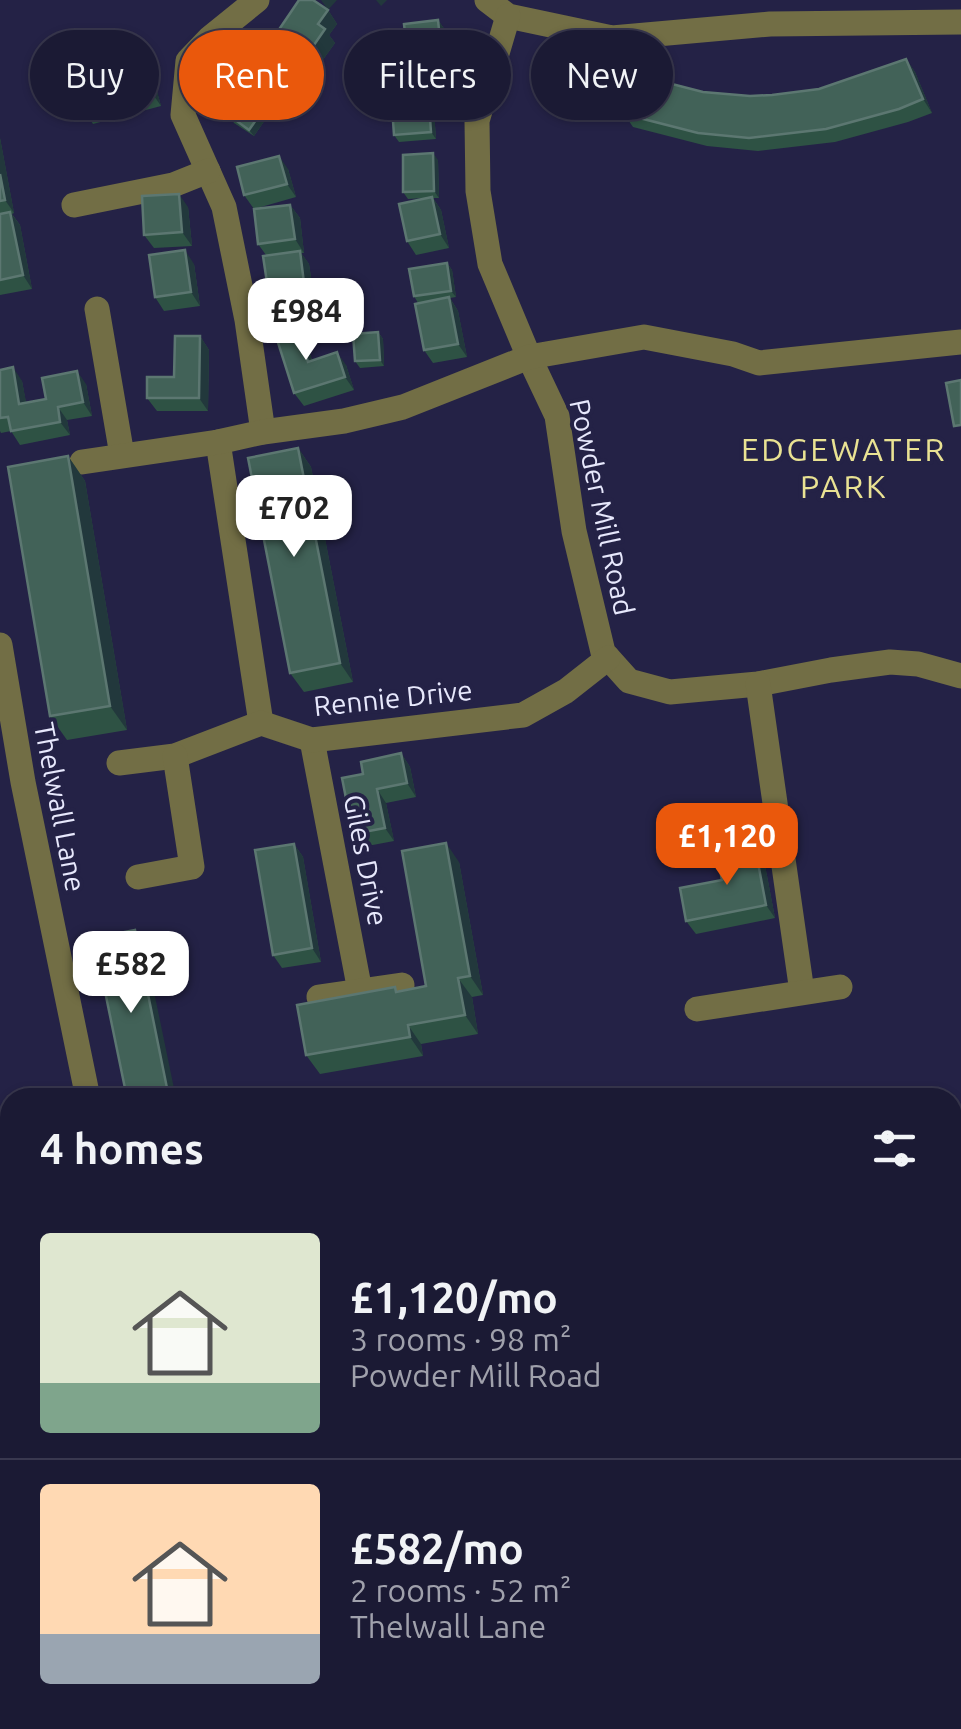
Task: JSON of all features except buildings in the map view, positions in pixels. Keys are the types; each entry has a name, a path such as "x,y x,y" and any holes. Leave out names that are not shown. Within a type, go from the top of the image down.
{"street":[{"path":"257,0 188,61 183,115 224,207 247,320 263,432"},
{"path":"487,0 508,16 612,38 883,11 961,22"},
{"name":"Powder Mill Road","path":"508,16 477,121 478,191 490,264 557,416 574,531 603,652 629,681 670,692 758,684 890,662 918,664 961,676"},
{"path":"74,204 173,185 208,171"},
{"path":"97,309 122,455"},
{"path":"82,462 218,442 403,407 529,357 644,338 734,354 759,363 961,342"},
{"path":"119,763 175,756 261,722 218,442"},
{"name":"Thelwall Lane","path":"0,645 23,782 86,1088"},
{"name":"Rennie Drive","path":"261,722 312,740 524,715 566,691 608,658"},
{"path":"758,684 802,992"},
{"name":"Giles Drive","path":"312,740 360,991"},
{"path":"138,877 192,868 175,756"},
{"path":"319,997 402,985"},
{"path":"698,1009 840,987"}],"district":[{"name":"EDGEWATER PARK","path":"844,468"}]}
